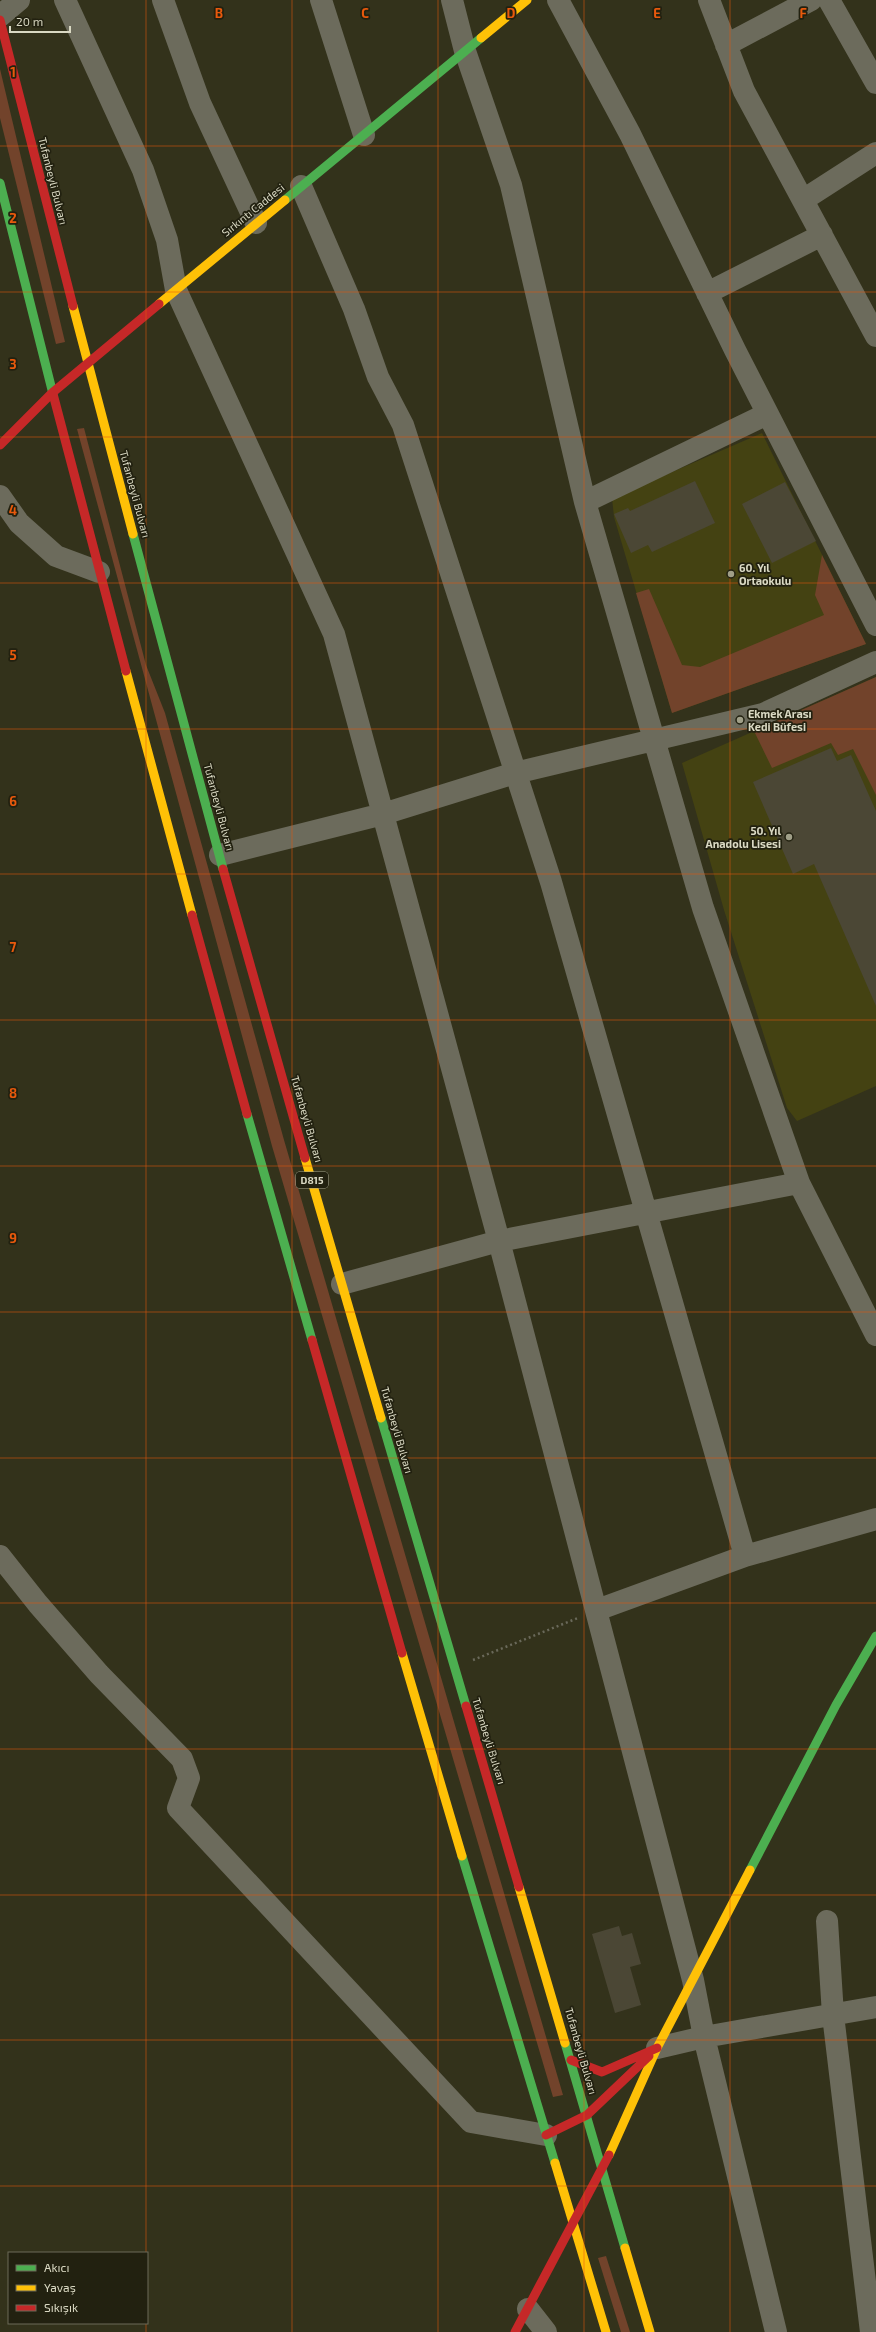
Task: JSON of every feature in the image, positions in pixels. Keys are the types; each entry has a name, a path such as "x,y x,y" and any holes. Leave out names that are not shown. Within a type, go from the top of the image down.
{"main road":[{"name":"Sırkıntı Caddesi","path":"0,445 52,393 87,363 527,0"},
{"name":"Tufanbeyli Bulvarı","path":"0,20 87,363 220,855 342,1284 650,2332"},
{"path":"0,184 52,393 99,572 228,1048 422,1722 606,2332"},
{"path":"515,2332 603,2168 657,2048 836,1705 876,1636"},
{"path":"546,2135 587,2115 657,2048"},
{"path":"571,2060 602,2072 657,2048"}],"street":[{"path":"0,16 19,0"},
{"path":"65,0 143,170 167,240 176,290 334,634 499,1241 597,1610 693,1980 704,2037 776,2332"},
{"path":"163,0 200,103 256,224"},
{"path":"321,0 364,134"},
{"path":"452,0 466,51 511,185 585,502 702,908 799,1183 876,1335"},
{"path":"558,0 630,134 767,414 876,625"},
{"path":"709,0 744,91 874,328"},
{"path":"726,45 811,0"},
{"path":"829,0 876,84"},
{"path":"803,200 876,153"},
{"path":"302,186 354,309 378,377 402,425 551,882 745,1556"},
{"path":"707,293 822,235"},
{"path":"585,502 767,414"},
{"path":"0,496 19,523 56,556 99,572"},
{"path":"220,855 383,814 515,773 763,714 876,662"},
{"path":"342,1284 499,1241 646,1211 799,1183"},
{"path":"597,1610 745,1556 876,1519"},
{"path":"0,1556 38,1604 98,1674 182,1759 189,1778 178,1808 471,2122 546,2135"},
{"path":"827,1921 833,2015 871,2332"},
{"path":"657,2048 704,2037 876,2007"},
{"path":"528,2309 546,2332"}],"path":[{"path":"454,1667 597,1610"}],"shaded area":[{"path":"0,69 65,342 56,344 0,118"},
{"path":"84,428 146,665 165,713 284,1140 563,2095 553,2097 272,1146 77,429"},
{"name":"60. Yıl Ortaokulu","path":"762,433 866,644 672,713 614,517 612,498"},
{"path":"822,555 866,644 672,713 636,593 649,589 682,665 700,667 824,615 815,595"},
{"name":"50. Yıl Anadolu Lisesi","path":"876,677 876,1086 797,1121 787,1108 724,910 682,763"},
{"path":"876,677 876,795 853,749 838,755 831,743 772,768 754,731"},
{"path":"606,2256 630,2332 621,2332 598,2258"}],"building":[{"path":"695,481 715,523 652,552 648,545 631,553 614,514 628,508 630,511"},
{"path":"785,482 816,541 772,563 742,504"},
{"path":"831,748 837,761 851,755 876,811 876,1006 814,864 793,874 753,782"},
{"path":"619,1926 622,1936 632,1933 641,1964 630,1967 641,2005 615,2013 592,1934"}],"traffic: fast":[{"path":"285,200 481,38"},
{"path":"0,183 53,394"},
{"path":"133,534 223,869"},
{"path":"247,1114 312,1340"},
{"path":"381,1418 466,1706"},
{"path":"750,1870 836,1705 876,1636"},
{"path":"462,1856 555,2163"},
{"path":"565,2043 625,2248"}],"traffic: slow":[{"path":"481,38 527,0"},
{"path":"159,304 285,200"},
{"path":"73,306 133,534"},
{"path":"126,671 192,915"},
{"path":"305,1158 381,1418"},
{"path":"402,1653 462,1856"},
{"path":"609,2155 657,2048 750,1870"},
{"path":"519,1887 565,2043"},
{"path":"555,2163 606,2332"},
{"path":"625,2248 650,2332"}],"traffic: jam":[{"path":"0,20 73,306"},
{"path":"0,445 52,393 159,304"},
{"path":"53,394 126,671"},
{"path":"223,869 305,1158"},
{"path":"192,915 247,1114"},
{"path":"312,1340 402,1653"},
{"path":"466,1706 519,1887"},
{"path":"571,2060 602,2072 657,2048"},
{"path":"546,2135 587,2115 649,2056"},
{"path":"515,2332 609,2155"}],"place":[{"name":"60. Yıl Ortaokulu","path":"731,574"},
{"name":"Ekmek Arası Kedi Büfesi","path":"740,720"},
{"name":"50. Yıl Anadolu Lisesi","path":"789,837"}]}
